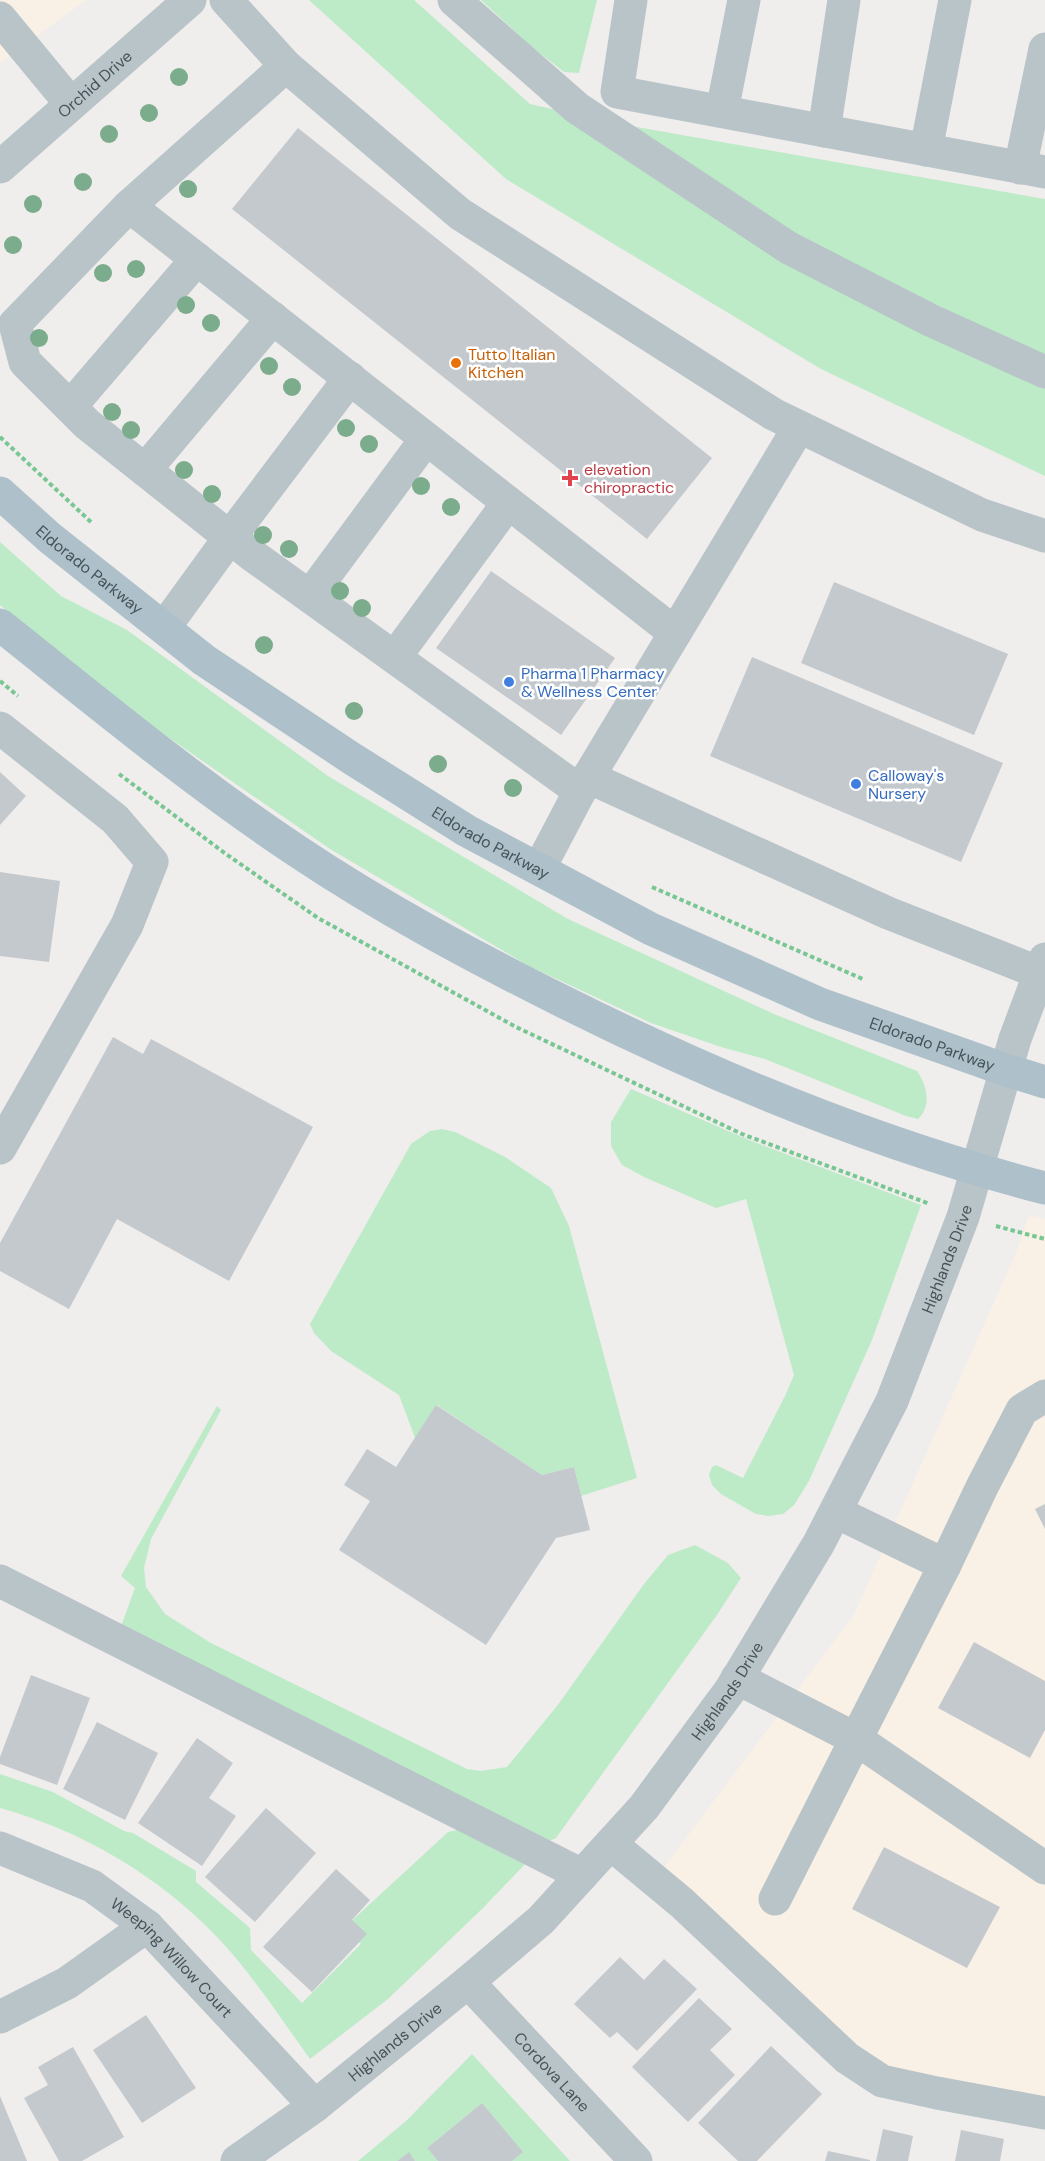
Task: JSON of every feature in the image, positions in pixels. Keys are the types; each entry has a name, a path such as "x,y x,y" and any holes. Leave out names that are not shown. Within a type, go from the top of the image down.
{"main road":[{"name":"Eldorado Parkway","path":"0,493 50,538 204,660 351,758 467,831 651,929 820,1004 1045,1082"},
{"path":"0,625 247,817 347,883 448,942 625,1033 809,1113 977,1171 1045,1188"}],"street":[{"name":"Orchid Drive","path":"0,167 190,0"},
{"path":"226,0 286,66 460,214 773,414 982,515 1045,536"},
{"path":"454,0 577,108 789,248 930,320 1045,372"},
{"path":"617,92 631,0"},
{"path":"722,111 744,0"},
{"path":"824,130 844,0"},
{"path":"926,150 955,0"},
{"path":"0,18 71,105"},
{"path":"577,108 617,92 1033,170 1045,49"},
{"path":"286,66 129,206 15,324 25,363 87,424 230,537 395,657 584,784 888,914 1043,969"},
{"path":"129,206 675,633"},
{"path":"70,407 196,259"},
{"path":"145,470 273,318"},
{"path":"164,628 350,378"},
{"path":"539,869 584,784 799,427"},
{"path":"310,596 426,439"},
{"path":"395,657 508,503"},
{"path":"0,728 115,819 152,862 127,925 0,1148"},
{"name":"Highlands Drive","path":"237,2161 315,2106 541,1920 644,1807 737,1678 819,1543 892,1401 963,1217 1015,1039 1043,969"},
{"path":"775,1899 1022,1410 1045,1396"},
{"path":"836,1512 945,1565"},
{"path":"0,1581 582,1875"},
{"path":"737,1678 856,1739 1045,1868"},
{"path":"611,1844 682,1903 847,2058 882,2081 1045,2113"},
{"name":"Weeping Willow Court","path":"0,1848 92,1886 147,1926 315,2106"},
{"path":"0,2017 68,1983 147,1926"},
{"name":"Cordova Lane","path":"468,1982 636,2161"}],"path":[{"path":"0,437 99,530"},
{"path":"642,882 870,982"}],"shaded area":[{"path":"0,0 86,0 0,63"},
{"path":"1029,1215 1045,1219 1045,2102 871,2064 664,1867 854,1615 1017,1251"}],"green space":[{"path":"309,0 414,0 530,104 614,123 1045,199 1045,476 821,369 506,179"},
{"path":"481,0 597,0 579,73 564,72 532,47"},
{"path":"0,542 61,596 127,630 328,776 568,919 774,1014 917,1071 927,1095 922,1114 918,1119 906,1116 765,1059 721,1047 651,1023 529,966 330,849 92,682 0,605"},
{"path":"631,1089 749,1140 921,1205 872,1340 809,1481 794,1505 783,1514 768,1516 756,1514 721,1494 712,1485 709,1475 712,1467 716,1465 743,1478 794,1375 746,1199 716,1208 622,1165 611,1146 611,1122"},
{"path":"442,1129 455,1132 505,1157 551,1188 569,1226 637,1478 581,1496 574,1467 542,1475 437,1405 415,1438 399,1395 331,1351 314,1333 310,1324 411,1144 430,1131"},
{"path":"217,1406 221,1410 151,1539 144,1568 146,1587 165,1614 211,1643 467,1769 481,1771 507,1767 557,1706 644,1584 668,1555 695,1545 728,1563 741,1578 717,1615 556,1838 545,1843 120,1629 135,1588 121,1576"},
{"path":"0,1774 53,1792 124,1831 133,1833 196,1871 196,1882 250,1928 251,1950 302,2003 361,1944 345,1927 448,1832 470,1827 531,1858 482,1909 388,1999 310,2059 243,1966 195,1916 171,1895 118,1858 61,1829 0,1808"},
{"path":"472,2054 570,2161 512,2161 522,2152 482,2103 427,2148 438,2161 415,2161 409,2153 397,2161 358,2161 406,2121"}],"building":[{"path":"298,128 712,458 647,539 232,209"},
{"path":"491,571 615,658 561,735 436,648"},
{"path":"834,582 1008,654 974,735 801,663"},
{"path":"752,657 1003,763 961,862 710,756"},
{"path":"0,772 26,796 0,825"},
{"path":"0,872 60,881 49,962 0,956"},
{"path":"113,1037 143,1054 151,1039 313,1127 229,1281 117,1219 69,1309 0,1271 0,1243"},
{"path":"436,1405 542,1475 574,1467 590,1530 556,1538 486,1645 339,1550 370,1501 344,1485 367,1449 396,1467"},
{"path":"1045,1504 1045,1529 1035,1509"},
{"path":"974,1642 1045,1681 1045,1730 1030,1758 938,1708"},
{"path":"31,1675 90,1698 57,1785 0,1764 0,1757"},
{"path":"97,1722 158,1753 125,1820 63,1789"},
{"path":"197,1738 233,1763 209,1798 236,1816 202,1866 138,1823"},
{"path":"266,1808 316,1853 255,1922 205,1877"},
{"path":"884,1847 1000,1907 967,1968 852,1909"},
{"path":"336,1869 370,1900 352,1920 367,1934 312,1992 263,1947"},
{"path":"620,1957 644,1980 664,1959 697,1989 637,2051 617,2032 610,2038 574,2004"},
{"path":"699,1998 732,2029 710,2050 735,2075 688,2122 632,2067"},
{"path":"146,2015 196,2088 142,2123 93,2050"},
{"path":"771,2046 822,2094 757,2161 738,2161 698,2123"},
{"path":"73,2047 124,2137 82,2161 59,2161 24,2098 48,2085 38,2067"},
{"path":"0,2096 27,2161 0,2161"},
{"path":"482,2103 523,2152 512,2161 438,2161 427,2148"},
{"path":"883,2129 913,2136 908,2161 876,2161"},
{"path":"961,2130 1004,2139 1000,2161 955,2161"},
{"path":"828,2151 870,2160 870,2161 825,2161"},
{"path":"409,2152 415,2161 397,2161"}],"place":[{"name":"Tutto Italian Kitchen","path":"456,363"},
{"name":"elevation chiropractic","path":"570,478"},
{"name":"Pharma 1 Pharmacy & Wellness Center","path":"509,682"},
{"name":"Calloway's Nursery","path":"856,784"}]}
